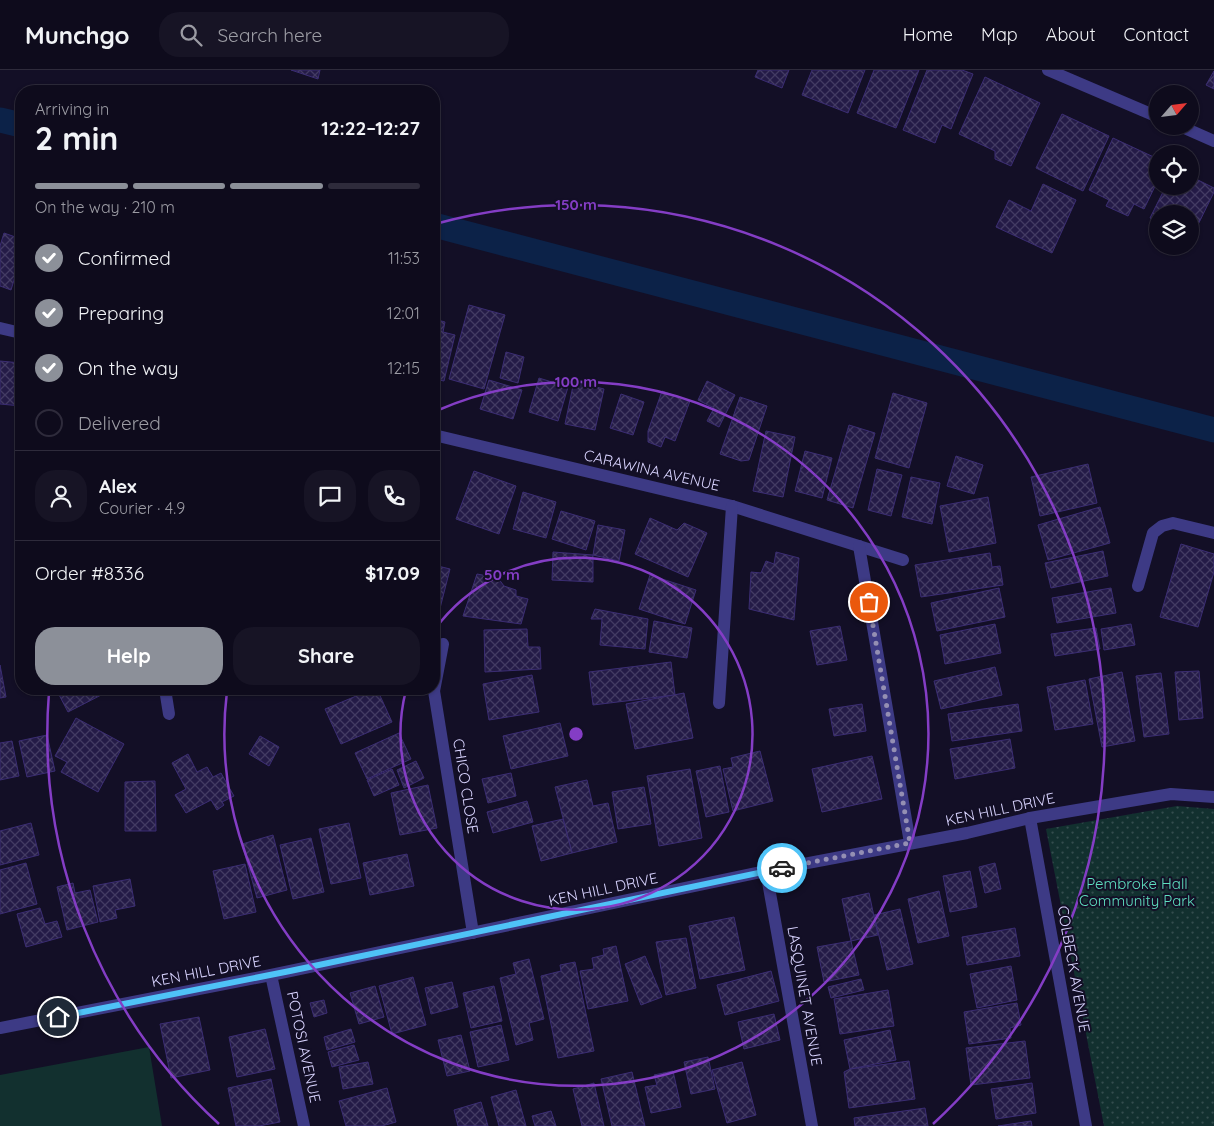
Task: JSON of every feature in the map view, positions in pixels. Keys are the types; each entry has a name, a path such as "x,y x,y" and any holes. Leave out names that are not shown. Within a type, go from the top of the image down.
{"street":[{"path":"1048,70 1149,113"},
{"path":"1199,134 1214,141"},
{"path":"0,328 15,332"},
{"name":"CARAWINA AVENUE","path":"440,436 732,506 903,560"},
{"path":"719,702 732,506"},
{"path":"1138,586 1153,533 1162,526 1173,523 1214,532"},
{"path":"859,546 910,843"},
{"name":"CHICO CLOSE","path":"440,660 443,644"},
{"path":"167,695 169,714"},
{"name":"CHICO CLOSE","path":"435,695 473,933"},
{"name":"KEN HILL DRIVE","path":"0,1028 271,975 766,871 967,833 1030,818 1171,794 1214,797"},
{"name":"COLBECK AVENUE","path":"1030,818 1086,1126"},
{"name":"LASQUINET AVENUE","path":"766,871 812,1126"},
{"name":"POTOSI AVENUE","path":"271,975 304,1126"}],"green space":[{"name":"Pembroke Hall Community Park","path":"1177,806 1214,809 1214,1126 1104,1126 1046,829"},
{"path":"149,1047 162,1126 0,1126 0,1075"}],"building":[{"path":"291,70 320,70 318,79"},
{"path":"758,70 789,70 782,88 755,77"},
{"path":"812,70 865,70 848,113 802,95"},
{"path":"874,70 919,70 896,128 857,113"},
{"path":"927,70 962,70 973,74 951,129 942,125 935,143 903,130"},
{"path":"1214,71 1214,89 1206,85"},
{"path":"985,77 1040,103 1011,166 995,159 995,151 959,134"},
{"path":"1062,114 1109,136 1083,191 1036,168"},
{"path":"1113,138 1149,155 1149,195 1151,195 1144,209 1134,204 1128,216 1106,206 1109,200 1089,190"},
{"path":"1199,180 1214,188 1214,192 1199,223 1199,205 1156,205 1162,195 1199,195"},
{"path":"1043,184 1076,200 1052,253 996,227 1009,200 1031,211"},
{"path":"4,233 15,237 15,277 11,290 0,286 0,246"},
{"path":"469,305 505,315 484,389 449,379"},
{"path":"440,321 445,322 443,332 455,335 444,381 440,380"},
{"path":"506,352 524,357 518,383 500,378"},
{"path":"0,361 15,362 15,405 0,404"},
{"path":"539,378 568,387 558,421 529,412"},
{"path":"489,380 522,390 513,419 480,409"},
{"path":"574,381 604,389 595,430 565,424"},
{"path":"707,381 735,395 719,427 707,421 714,408 698,400"},
{"path":"662,391 690,401 675,441 665,437 661,447 648,442 648,431"},
{"path":"893,393 927,403 909,468 875,458"},
{"path":"621,394 644,402 633,435 610,428"},
{"path":"740,397 767,406 749,460 741,461 720,454"},
{"path":"849,425 875,433 853,508 827,500"},
{"path":"766,431 795,437 783,497 753,491"},
{"path":"805,451 832,458 822,498 795,491"},
{"path":"956,456 983,465 974,494 947,486"},
{"path":"1088,464 1097,503 1040,516 1031,477"},
{"path":"877,469 902,475 891,516 868,510"},
{"path":"474,471 516,486 499,534 456,519"},
{"path":"911,477 940,483 932,524 902,517"},
{"path":"523,492 556,502 546,538 513,529"},
{"path":"988,497 996,543 949,552 940,506"},
{"path":"1100,507 1110,543 1048,560 1038,525"},
{"path":"561,511 595,521 586,550 552,539"},
{"path":"650,518 677,530 684,523 707,533 688,577 635,554"},
{"path":"598,525 625,530 619,561 593,555"},
{"path":"1181,544 1214,554 1214,572 1198,627 1160,617"},
{"path":"1103,551 1108,576 1051,588 1045,563"},
{"path":"553,552 593,555 593,582 552,580"},
{"path":"776,552 799,558 794,620 749,609 751,572 761,573 766,561 774,564"},
{"path":"990,553 992,567 1000,566 1003,585 921,597 915,565"},
{"path":"440,566 450,569 440,608"},
{"path":"477,574 498,578 504,586 516,590 516,596 528,599 521,624 463,616"},
{"path":"650,575 696,590 685,624 639,609"},
{"path":"999,588 1005,617 937,631 931,603"},
{"path":"1111,588 1116,613 1057,623 1052,598"},
{"path":"595,609 648,619 645,649 600,645 602,619 591,619"},
{"path":"654,621 692,628 687,658 649,652"},
{"path":"995,624 1001,653 945,664 940,635"},
{"path":"1131,624 1135,645 1104,650 1101,629"},
{"path":"840,626 847,660 817,665 810,631"},
{"path":"1096,628 1100,649 1055,656 1051,634"},
{"path":"527,629 528,647 540,647 541,669 485,672 484,630"},
{"path":"671,662 675,695 593,705 589,672"},
{"path":"0,665 6,697 0,698"},
{"path":"995,667 1002,695 941,709 934,681"},
{"path":"1199,671 1203,718 1179,720 1175,672"},
{"path":"1122,672 1135,741 1102,747 1089,679"},
{"path":"1161,673 1169,734 1144,737 1136,676"},
{"path":"532,675 539,712 489,720 483,684"},
{"path":"1085,680 1093,724 1055,730 1047,687"},
{"path":"684,693 693,738 635,749 626,704"},
{"path":"59,695 101,695 68,712"},
{"path":"359,695 380,695 392,722 341,744 325,709"},
{"path":"862,704 866,731 834,736 829,709"},
{"path":"1018,704 1022,731 952,741 948,714"},
{"path":"76,718 124,744 98,792 61,772 67,762 55,756"},
{"path":"560,723 568,756 511,769 503,736"},
{"path":"399,733 411,759 367,779 355,753"},
{"path":"47,735 55,771 27,777 19,741"},
{"path":"260,736 279,747 269,766 249,754"},
{"path":"1010,739 1015,768 955,779 950,749"},
{"path":"12,741 19,776 0,780 0,743"},
{"path":"760,751 773,801 733,811 723,769 733,767 731,758"},
{"path":"188,754 197,772 207,767 213,777 221,773 234,796 222,802 224,805 217,810 211,800 186,813 175,795 186,789 172,763"},
{"path":"872,756 882,799 822,812 812,769"},
{"path":"416,761 424,778 404,788 397,770"},
{"path":"720,766 729,812 706,817 696,771"},
{"path":"392,769 399,785 374,796 367,780"},
{"path":"690,769 702,838 659,846 647,776"},
{"path":"511,773 516,796 488,803 482,779"},
{"path":"587,780 593,806 608,803 617,842 572,853 555,787"},
{"path":"155,781 156,831 125,831 125,782"},
{"path":"428,785 437,828 400,835 391,793"},
{"path":"644,787 651,824 618,829 612,792"},
{"path":"527,801 533,822 493,833 487,812"},
{"path":"563,819 572,853 541,861 532,826"},
{"path":"31,823 39,855 0,865 0,831"},
{"path":"349,823 361,878 331,884 319,829"},
{"path":"273,835 287,890 257,898 242,844"},
{"path":"311,838 324,892 293,899 280,845"},
{"path":"407,854 414,886 370,895 363,863"},
{"path":"26,863 37,904 0,914 0,870"},
{"path":"995,863 1001,889 985,893 979,867"},
{"path":"245,864 256,912 224,919 213,871"},
{"path":"970,871 977,907 950,912 943,876"},
{"path":"130,879 135,906 115,910 117,918 100,922 93,886"},
{"path":"73,883 75,893 90,890 98,922 67,930 57,887"},
{"path":"939,891 949,936 918,943 908,899"},
{"path":"869,893 878,935 851,941 842,899"},
{"path":"40,908 45,924 57,921 62,937 26,947 17,914"},
{"path":"900,909 913,964 887,970 874,915"},
{"path":"734,917 745,970 700,979 689,926"},
{"path":"1015,928 1020,956 967,965 962,937"},
{"path":"686,938 696,988 666,995 656,942"},
{"path":"851,941 859,975 824,982 817,947"},
{"path":"616,946 628,1001 588,1009 580,971 594,969 592,958 604,955 603,949"},
{"path":"645,956 662,997 641,1005 625,964"},
{"path":"529,959 544,1019 529,1023 533,1040 516,1045 500,978 516,974 513,963"},
{"path":"575,962 594,1051 558,1058 541,976 561,971 560,965"},
{"path":"1011,966 1017,1000 977,1008 970,974"},
{"path":"771,971 779,1001 725,1015 717,985"},
{"path":"413,977 426,1025 392,1034 379,986"},
{"path":"861,979 864,990 831,998 828,987"},
{"path":"452,982 458,1007 431,1014 425,988"},
{"path":"375,986 384,1017 359,1024 350,993"},
{"path":"494,986 502,1021 471,1028 463,993"},
{"path":"888,990 894,1026 840,1034 834,999"},
{"path":"324,1000 327,1013 314,1017 310,1003"},
{"path":"1017,1003 1021,1025 1010,1028 1011,1038 969,1044 964,1012"},
{"path":"774,1014 780,1040 744,1049 738,1022"},
{"path":"199,1017 210,1070 171,1078 160,1024"},
{"path":"501,1025 509,1060 478,1067 470,1032"},
{"path":"265,1029 275,1069 237,1077 229,1037"},
{"path":"351,1029 355,1042 327,1050 324,1037"},
{"path":"890,1030 896,1060 850,1069 844,1040"},
{"path":"461,1035 470,1071 447,1076 438,1040"},
{"path":"1025,1041 1030,1078 971,1085 966,1048"},
{"path":"354,1045 359,1060 332,1067 328,1052"},
{"path":"708,1057 715,1089 691,1094 684,1062"},
{"path":"909,1061 915,1099 849,1108 844,1072 850,1069"},
{"path":"368,1062 373,1084 343,1089 339,1067"},
{"path":"742,1062 756,1115 727,1123 712,1070"},
{"path":"673,1071 681,1107 651,1113 645,1087 657,1085 654,1075"},
{"path":"632,1072 645,1126 612,1126 601,1079"},
{"path":"271,1079 280,1122 259,1126 236,1126 228,1088"},
{"path":"594,1083 604,1126 582,1126 573,1089"},
{"path":"1032,1083 1036,1113 996,1119 991,1089"},
{"path":"387,1088 396,1122 382,1126 346,1126 339,1101"},
{"path":"516,1090 526,1126 499,1126 491,1097"},
{"path":"481,1102 488,1126 458,1126 454,1110"},
{"path":"925,1108 928,1126 855,1126 854,1118"},
{"path":"551,1111 556,1126 535,1126 532,1116"},
{"path":"1031,1121 1032,1126 998,1126"}],"waterway":[{"path":"0,120 15,124"},
{"path":"440,227 1214,430"}],"way so far":[{"path":"782,868 910,843 869,602"}],"route":[{"path":"58,1017 290,971 782,868"}]}
